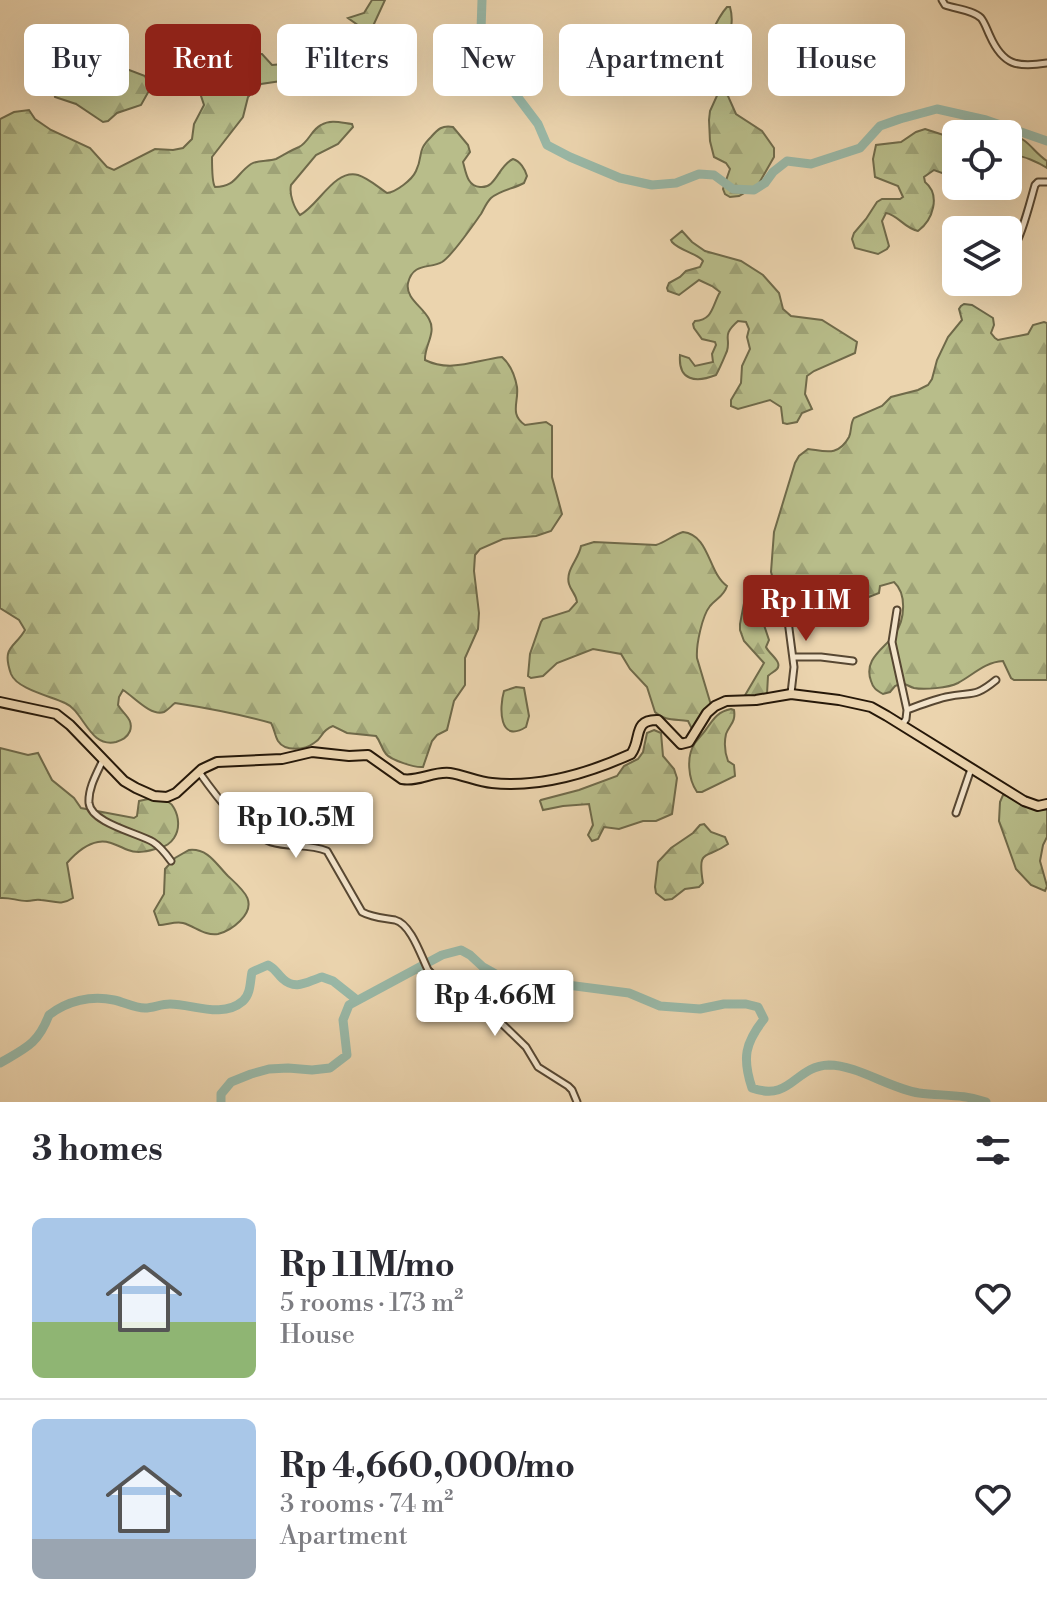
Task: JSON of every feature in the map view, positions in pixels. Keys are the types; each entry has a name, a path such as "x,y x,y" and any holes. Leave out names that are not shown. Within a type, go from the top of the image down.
{"main road":[{"path":"0,702 56,714 124,781 148,794 167,797 217,762 282,759 312,752 368,755 407,780 449,773 491,783 542,781 572,775 631,754 636,748 640,728 649,720 658,720 683,745 689,742 707,713 719,704 791,694 871,707 1024,801 1038,806 1047,804"}],"street":[{"path":"942,0 948,6 977,15 1005,59 1022,66 1047,63"},
{"path":"1022,228 1035,185 1047,182"},
{"path":"784,590 793,657 791,694"},
{"path":"897,610 892,642 907,710 902,725"},
{"path":"793,657 853,661"},
{"path":"907,710 950,696 976,694 996,680"},
{"path":"103,760 92,785 91,810 102,819 156,844 171,861"},
{"path":"956,813 971,769"},
{"path":"199,772 220,800 251,830 272,842 327,851 362,912 397,920 408,929 428,970 471,986 494,1016 526,1047 538,1067 568,1086 577,1102"}],"green space":[{"path":"372,0 385,0 374,24 356,24 348,18 364,13"},
{"path":"730,7 731,24 716,24"},
{"path":"261,54 272,65 277,64 277,82 261,84"},
{"path":"129,70 145,76 146,96 141,105 117,113 108,121 103,122 76,104 55,97 129,96"},
{"path":"201,96 249,96 243,117 212,157 215,187 232,182 254,162 276,159 299,147 325,123 352,124 353,127 338,144 316,155 291,185 292,201 300,215 341,177 362,176 387,193 399,188 414,174 426,142 446,127 453,127 468,145 470,152 463,162 472,184 485,187 490,184 513,159 522,166 527,176 524,183 491,198 447,258 418,269 410,276 408,283 409,293 431,324 425,360 454,366 502,357 510,367 517,387 517,417 525,425 546,422 552,426 552,477 562,514 551,531 536,536 503,539 480,549 475,555 478,629 465,658 465,685 454,701 447,730 432,741 423,767 409,765 389,756 376,736 347,733 333,726 310,745 290,748 281,745 271,723 175,703 165,711 154,712 123,690 118,705 129,720 130,731 116,742 107,742 93,734 72,707 20,684 14,679 8,665 10,648 25,630 19,620 0,608 0,119 14,112 29,110 35,119 51,130 90,148 107,167 114,170 155,149 183,148 192,139 194,124 204,105"},
{"path":"717,96 728,96 736,114 762,131 774,148 774,157 758,185 739,196 730,197 723,189 730,169 714,157 710,141 710,111"},
{"path":"925,129 942,134 942,173 934,170 924,177 934,200 928,221 918,231 886,213 882,221 889,246 887,249 878,254 855,248 854,233 877,202 903,197 898,186 875,177 873,159 876,145 901,142"},
{"path":"1022,139 1047,161 1047,168 1035,162 1022,157"},
{"path":"682,231 705,251 741,261 763,275 779,293 783,309 791,316 822,320 857,342 855,353 807,376 805,394 812,409 802,413 797,422 783,423 781,407 770,400 738,409 731,406 750,349 746,322 738,321 730,330 727,351 716,375 695,379 685,375 680,355 689,358 695,366 713,362 715,342 702,339 693,324 709,315 720,292 699,280 679,295 668,291 669,283 686,271 700,267 703,261 672,242"},
{"path":"964,304 972,305 993,318 991,333 998,340 1028,334 1033,325 1047,323 1047,680 1014,680 1003,661 985,666 954,685 924,689 902,683 883,694 873,685 869,673 872,660 895,634 901,621 903,600 898,587 894,582 880,586 879,593 846,606 820,605 808,612 787,612 788,589 773,579 771,572 774,532 799,456 808,449 831,451 840,448 849,437 854,418 882,406 891,397 928,385 948,337 962,320 959,309"},
{"path":"683,532 699,540 727,586 707,611 700,631 697,658 711,705 692,729 688,721 666,718 655,712 647,687 621,654 593,649 557,663 543,676 528,676 530,654 541,622 569,611 577,602 568,579 581,546 594,542 656,545"},
{"path":"767,587 771,591 764,625 769,640 766,647 778,666 768,676 767,694 744,697 764,663 744,641 740,630 745,598"},
{"path":"524,688 529,716 526,727 510,731 503,722 502,698 504,691"},
{"path":"734,710 734,717 726,734 725,748 728,761 734,765 735,776 697,792 689,768 692,748 715,718"},
{"path":"654,730 661,733 663,756 677,778 672,814 619,829 604,827 598,839 592,841 588,835 593,825 589,804 543,810 541,800 617,776 624,766 638,759 643,752 647,733"},
{"path":"0,748 28,755 38,753 52,780 81,808 134,818 139,801 168,801 177,815 176,834 166,846 144,852 106,842 85,847 67,863 73,898 65,902 0,898"},
{"path":"1003,795 1047,809 1047,837 1040,861 1047,886 1045,891 1031,885 1016,869 999,821"},
{"path":"704,824 711,832 725,837 728,844 702,859 703,883 699,887 685,889 672,899 665,900 656,893 658,862 671,848"},
{"path":"189,850 211,858 247,897 246,914 224,932 209,934 180,923 159,925 154,911 164,894 165,869 175,858"}],"waterway":[{"path":"482,0 481,30 486,55 538,124 547,145 620,178 652,185 676,183 699,174 714,175 733,189 754,190 787,161 811,164 860,148 880,126 937,109 986,120 1047,141"},
{"path":"221,1102 221,1094 231,1082 251,1074 269,1069 330,1068 347,1055 343,1020 349,1005 442,955 461,950 499,976 629,993 660,1006 700,1009 746,1004 758,1007 764,1019 749,1043 746,1059 752,1088 776,1090 808,1071 829,1065 851,1069 908,1091 961,1096 986,1102"},
{"path":"0,1063 36,1039 49,1015 71,1003 97,998 141,1008 170,1004 226,1009 246,998 252,972 268,965 288,983 302,984 322,977 333,981 357,1000"}]}
